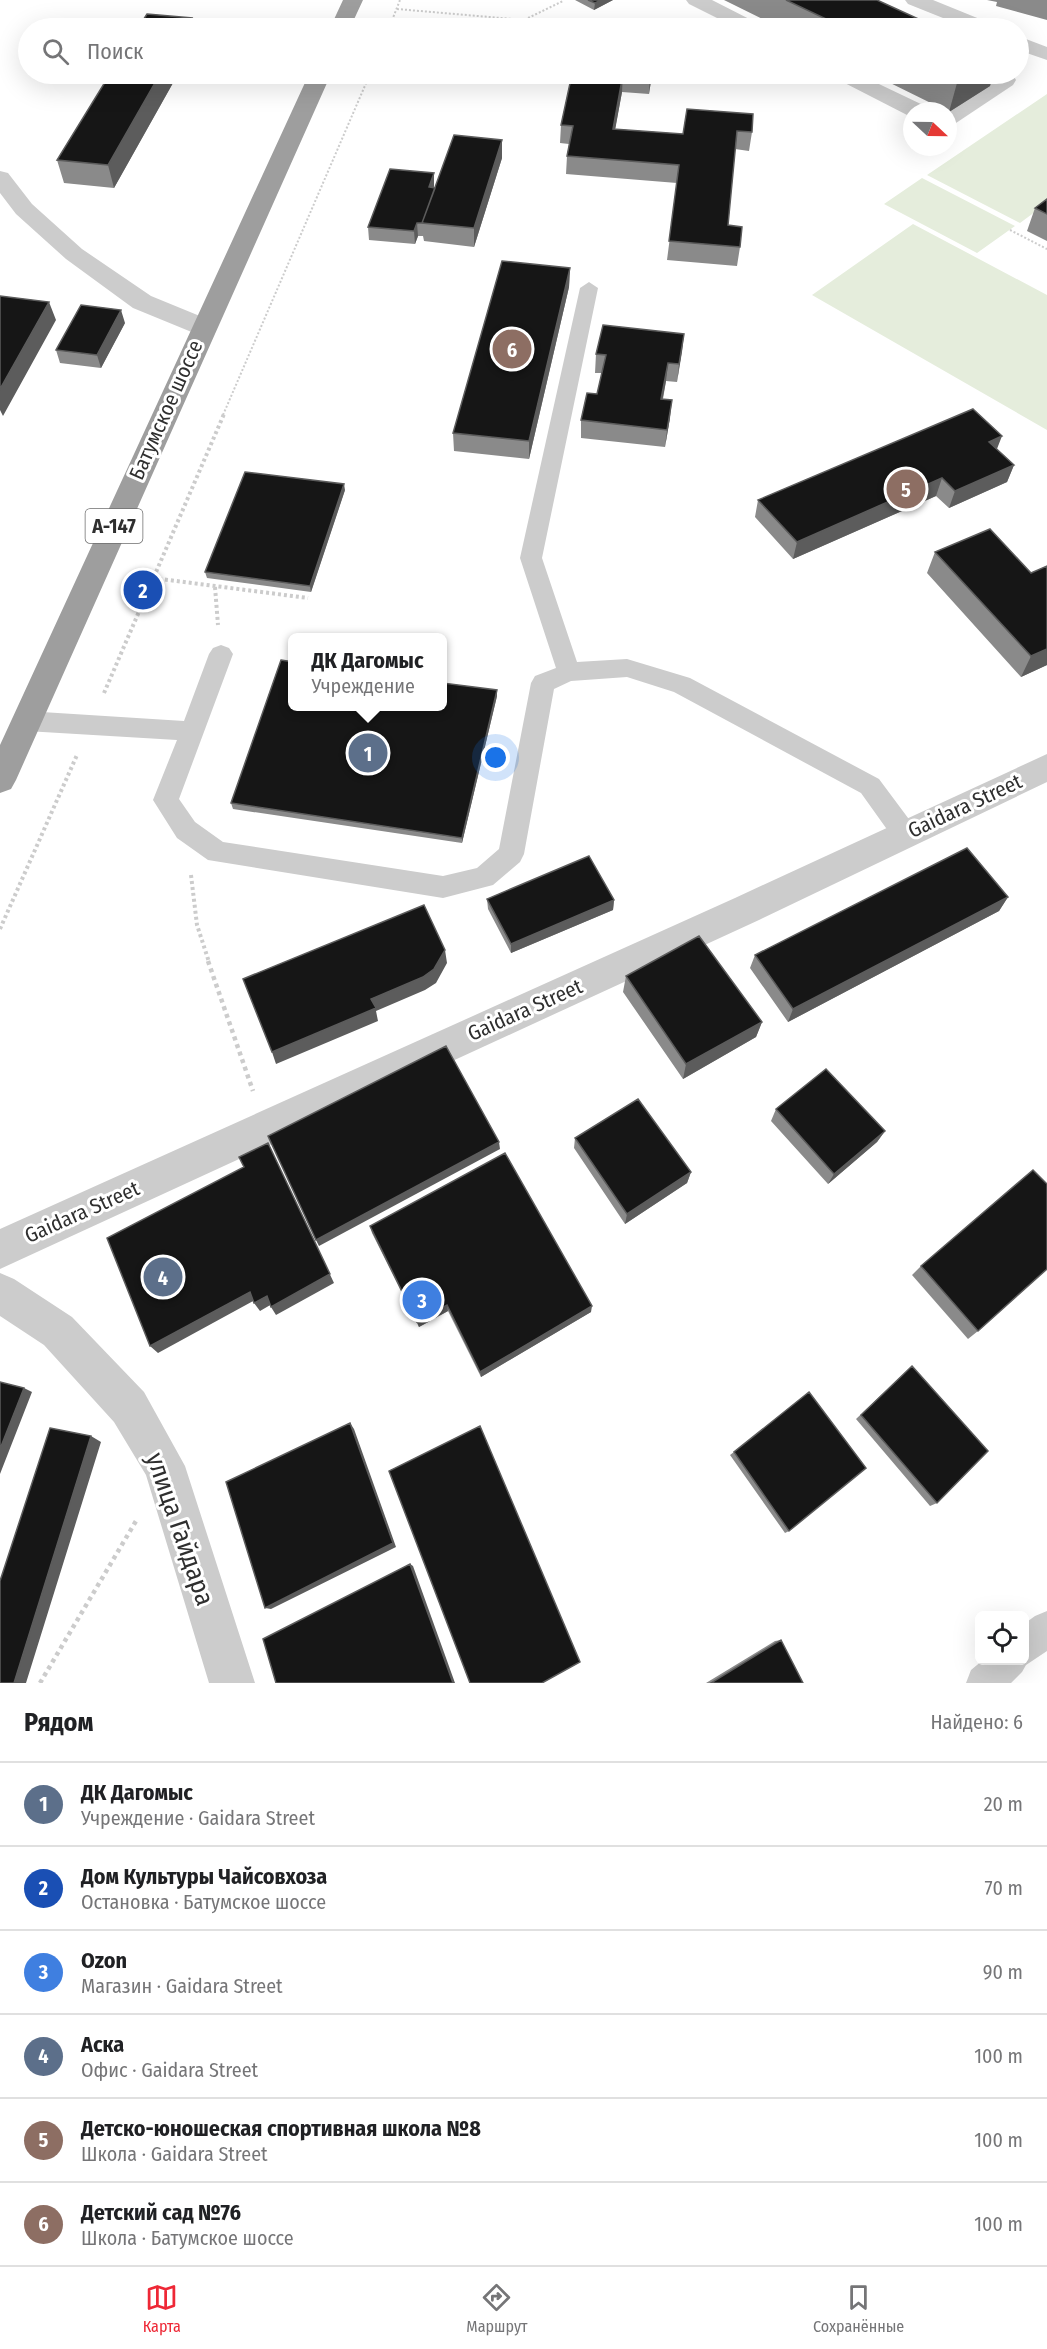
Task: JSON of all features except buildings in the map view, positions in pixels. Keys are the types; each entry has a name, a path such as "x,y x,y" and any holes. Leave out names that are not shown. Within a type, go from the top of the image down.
{"highway":[{"path":"345,18 353,0"},
{"name":"Батумское шоссе","path":"0,780 315,84"}],"street":[{"path":"696,0 732,18"},
{"path":"924,2 962,18"},
{"path":"862,84 903,104"},
{"path":"957,111 992,84"},
{"path":"0,178 24,209 74,254 141,302 204,327"},
{"name":"Gaidara Street","path":"0,1249 725,919 1047,767"},
{"name":"улица Гайдара","path":"0,1293 58,1331 129,1407 164,1466 232,1683"}],"lane":[{"path":"569,672 531,558 589,288"},
{"path":"221,654 166,800 186,830 217,852 443,887 484,876 511,854 543,683 569,672 627,668 682,685 870,786 905,834"},
{"path":"26,721 192,731"},
{"path":"1029,1644 1047,1628"},
{"path":"984,1683 1004,1665"}],"path":[{"path":"393,18 400,0"},
{"path":"528,18 563,1"},
{"path":"397,9 501,18"},
{"path":"0,929 366,84"},
{"path":"1010,230 1047,249"},
{"path":"153,578 308,598"},
{"path":"215,587 221,654"},
{"path":"186,830 197,925 224,1011 256,1098"},
{"path":"40,1683 136,1520"}],"green space":[{"path":"1047,94 1047,203 1020,223 927,175"},
{"path":"922,178 1015,226 977,253 884,204"},
{"path":"913,224 1047,295 1047,430 812,295"}],"place":[{"name":"Детский сад №76","path":"512,349"},
{"name":"Детско-юношеская спортивная школа №8","path":"906,489"},
{"name":"Дом Культуры Чайсовхоза","path":"143,590"},
{"name":"ДК Дагомыс","path":"368,753"},
{"name":"Аска","path":"163,1277"},
{"name":"Ozon","path":"422,1300"}]}
